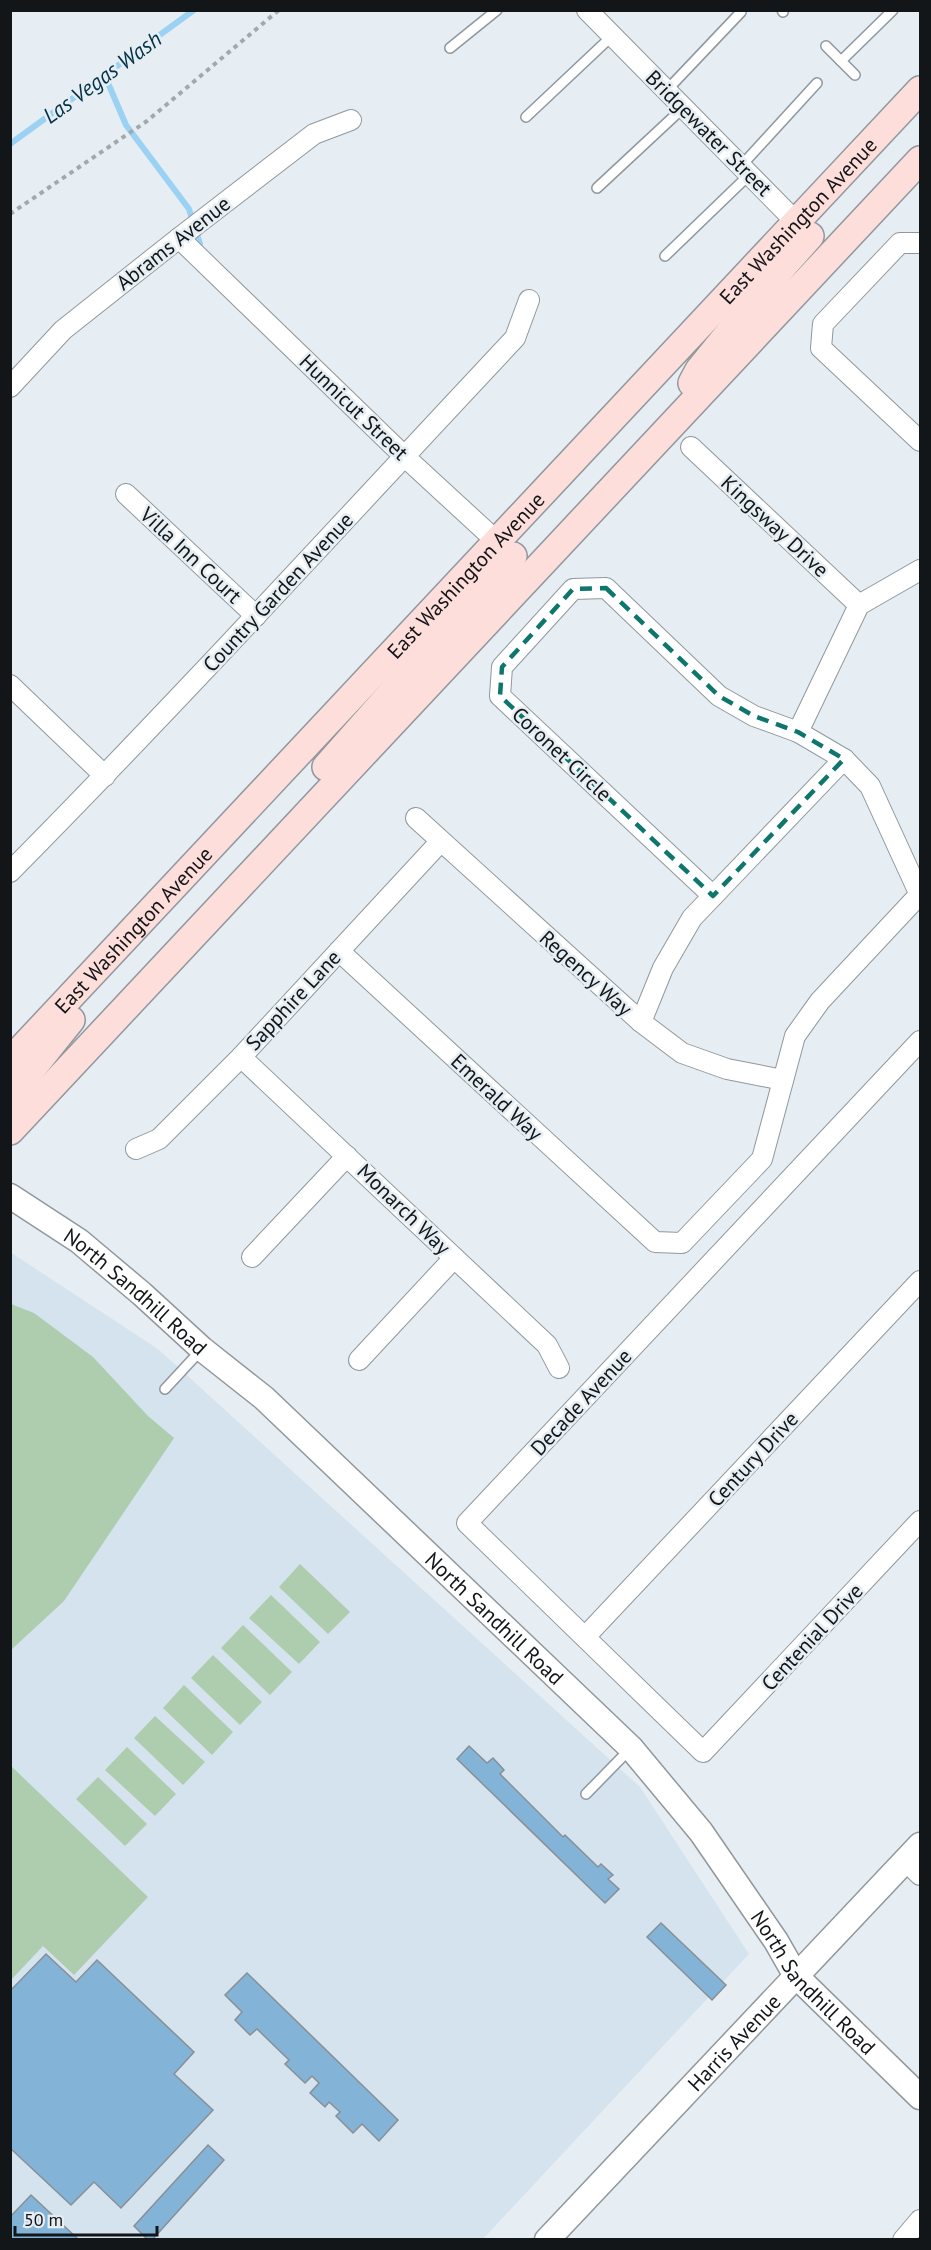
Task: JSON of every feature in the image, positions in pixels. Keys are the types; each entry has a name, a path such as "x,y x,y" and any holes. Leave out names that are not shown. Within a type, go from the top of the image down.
{"main road":[{"name":"East Washington Avenue","path":"10,1131 246,878 514,557 803,229 921,90"},
{"name":"East Washington Avenue","path":"10,1061 98,968 514,557 670,427 921,160"},
{"path":"670,427 699,370 785,264 803,229"},
{"path":"10,1096 74,1016 98,968"}],"street":[{"name":"Bridgewater Street","path":"593,13 612,36 830,256"},
{"name":"Abrams Avenue","path":"10,387 63,330 180,238 314,134 351,120"},
{"name":"Hunnicut Street","path":"180,238 404,456 514,557"},
{"path":"921,243 900,243 823,324 821,348 921,441"},
{"name":"Country Garden Avenue","path":"10,872 105,776 514,338 529,300"},
{"name":"Kingsway Drive","path":"692,447 859,605"},
{"name":"Villa Inn Court","path":"126,494 256,616"},
{"path":"783,1080 795,1036 820,1001 920,894 870,786 844,759 798,732 859,605 921,570"},
{"name":"Coronet Circle","path":"713,896 500,696 502,667 573,589 606,588 719,696 754,716 798,732"},
{"path":"10,685 105,776"},
{"path":"641,1022 663,968 692,918 844,759"},
{"name":"Regency Way","path":"416,818 641,1022 682,1053 727,1069 783,1080"},
{"name":"Sapphire Lane","path":"136,1149 159,1139 241,1057 441,841"},
{"name":"Emerald Way","path":"339,951 655,1242 682,1243 762,1159 783,1080"},
{"name":"Decade Avenue","path":"703,1752 467,1523 921,1041"},
{"name":"Monarch Way","path":"241,1057 548,1345 559,1368"},
{"path":"252,1257 348,1156"},
{"name":"North Sandhill Road","path":"10,1196 79,1241 202,1349 264,1398 631,1748 701,1832 776,1941 796,1977 921,2097"},
{"path":"360,1359 454,1258"},
{"name":"Century Drive","path":"585,1637 921,1281"},
{"name":"Centenial Drive","path":"703,1752 921,1521"},
{"name":"Harris Avenue","path":"547,2240 796,1977 916,1860"},
{"path":"903,2240 921,2220"}],"lane":[{"path":"450,48 497,10"},
{"path":"841,61 893,10"},
{"path":"667,90 741,12"},
{"path":"526,117 612,36"},
{"path":"826,46 855,75"},
{"path":"665,256 746,170 817,83"},
{"path":"597,188 684,107"},
{"path":"165,1389 202,1349"},
{"path":"586,1794 631,1748"}],"path":[{"path":"10,214 147,121 279,10"}],"highlighted area":[{"path":"606,588 719,696 754,716 798,732 844,759 713,896 500,696 502,667 573,589"}],"shaded area":[{"path":"10,1252 158,1349 640,1787 749,1954 483,2239 11,2239"}],"green space":[{"path":"11,1304 34,1313 93,1357 148,1416 174,1438 64,1601 11,1650"},
{"path":"300,1564 350,1612 328,1634 279,1587"},
{"path":"271,1595 320,1642 299,1664 249,1618"},
{"path":"243,1625 292,1672 270,1695 221,1648"},
{"path":"213,1655 262,1702 240,1725 191,1678"},
{"path":"184,1685 233,1732 212,1755 163,1708"},
{"path":"155,1716 205,1762 183,1785 134,1738"},
{"path":"127,1747 176,1794 155,1816 105,1770"},
{"path":"11,1766 148,1897 74,1975 43,1946 11,1980"},
{"path":"98,1777 147,1824 125,1846 76,1799"}],"building":[{"path":"469,1746 487,1763 493,1758 504,1770 500,1774 563,1837 565,1835 598,1867 601,1864 613,1875 608,1879 619,1889 605,1903 457,1759"},
{"path":"661,1923 726,1985 712,2000 647,1937"},
{"path":"46,1954 76,1982 97,1960 194,2052 174,2074 213,2110 121,2208 94,2182 71,2205 10,2148 10,1991"},
{"path":"247,1973 398,2120 379,2141 362,2124 353,2133 336,2116 340,2112 329,2102 325,2107 310,2093 319,2083 312,2076 305,2083 285,2064 289,2060 257,2029 250,2035 235,2020 242,2012 225,1995"},
{"path":"208,2145 224,2160 152,2240 148,2240 134,2226"},
{"path":"31,2195 79,2240 10,2240 10,2217"}],"waterway":[{"name":"Las Vegas Wash","path":"10,144 194,10"},
{"path":"105,76 126,125 189,209 200,244"}]}
